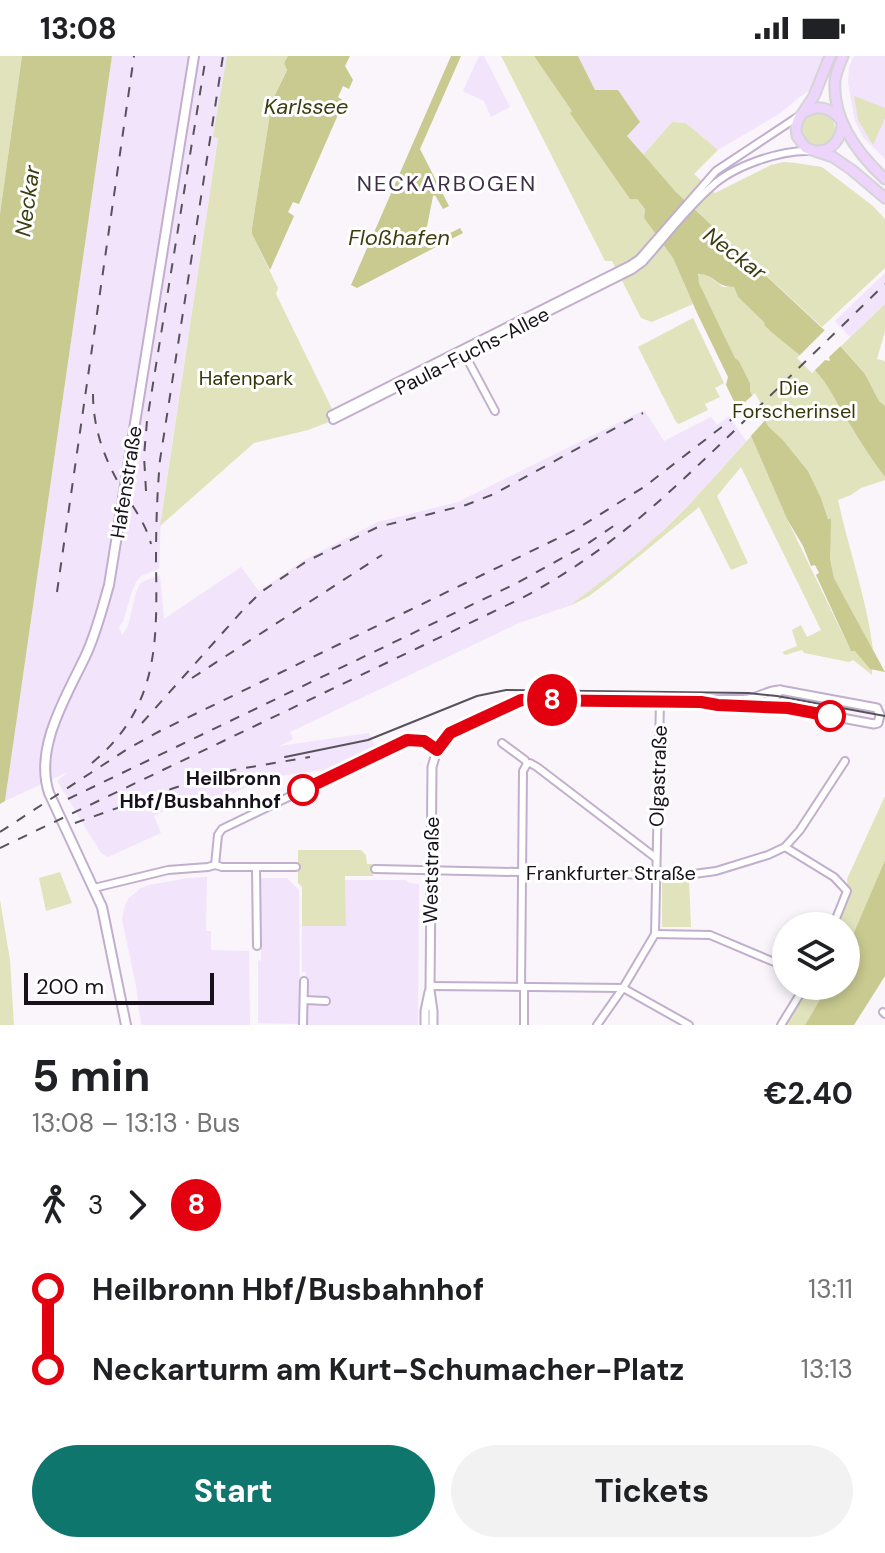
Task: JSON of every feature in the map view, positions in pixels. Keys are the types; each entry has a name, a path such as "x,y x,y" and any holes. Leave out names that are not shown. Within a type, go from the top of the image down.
{"main road":[{"name":"Hafenstraße","path":"126,1025 102,907 49,793 45,781 45,757 53,729 95,630 109,585 194,56"},
{"path":"830,56 814,96 796,128 797,136 806,148 833,157 885,198"},
{"path":"843,56 835,84 842,121 867,162 885,179"},
{"path":"802,114 808,109 823,108 842,121"},
{"path":"814,151 831,147 841,132 842,121"}],"street":[{"path":"707,186 726,164 802,114"},
{"path":"707,186 723,176 779,154 793,150 814,151"},
{"name":"Paula-Fuchs-Allee","path":"332,418 641,260 707,186"},
{"path":"463,352 495,411"},
{"path":"215,865 218,835 225,827 407,740 424,741 437,750 450,733 521,700 701,702 788,708 878,723 881,710 780,690 751,698 701,702"},
{"path":"747,706 771,700 780,690"},
{"path":"766,692 771,700 788,708"},
{"name":"Olgastraße","path":"655,934 660,701"},
{"path":"502,743 656,858"},
{"name":"Weststraße","path":"433,1025 430,988 432,767 437,750"},
{"path":"839,912 847,891 834,877 785,847 845,761"},
{"path":"524,1025 522,774 527,764"},
{"name":"Frankfurter Straße","path":"375,869 694,874 716,871 785,847"},
{"path":"94,888 168,870 215,865 296,867"},
{"path":"256,867 257,946"},
{"path":"597,1025 655,934 710,935 772,961"},
{"path":"303,1025 304,981"},
{"path":"430,988 623,988 689,1025"},
{"name":"Weststraße","path":"425,1025 430,988"},
{"path":"304,1000 326,1001"},
{"path":"781,1025 796,1000"}],"shaded area":[{"path":"112,56 227,56 214,136 218,137 161,517 159,569 141,576 136,582 119,627 122,635 128,626 136,592 146,580 160,575 164,619 241,567 259,591 306,559 378,522 458,502 644,410 664,441 711,417 717,425 729,416 746,441 707,486 650,543 572,605 519,623 290,732 293,739 279,746 369,733 375,746 362,752 363,755 323,773 321,770 266,778 195,811 188,799 154,816 161,833 108,857 101,853 57,781 68,772 5,801"},
{"path":"479,56 484,56 510,107 491,117 484,101 463,91"},
{"path":"578,56 832,56 814,88 779,114 718,150 686,123 672,122 643,155 595,90"},
{"path":"854,56 885,56 885,159 863,137 855,121 848,83 849,67"},
{"path":"885,273 885,304 850,337 835,321"},
{"path":"207,877 206,931 211,931 211,950 249,951 250,1025 141,1025 122,919 125,905 141,888 149,885"},
{"path":"260,878 287,878 299,890 300,1024 258,1023"},
{"path":"345,880 406,880 419,884 418,1025 305,1025 306,972 302,972 302,926 346,926"}],"green space":[{"path":"0,56 22,56 0,214"},
{"name":"Hafenpark","path":"227,56 288,56 284,63 287,69 272,101 252,234 278,288 276,294 337,419 308,430 254,443 160,526 218,138 213,137"},
{"path":"501,56 534,56 573,111 571,113 645,209 644,218 673,258 693,304 652,322 641,318 612,261 605,261"},
{"path":"854,96 885,108 885,118 873,145 858,120"},
{"path":"818,112 830,117 835,129 830,141 818,146 806,141 801,129 806,117"},
{"path":"672,122 686,123 718,150 694,174 715,193 771,165 784,162 822,167 885,219 885,268 822,327 676,192 643,155"},
{"name":"Die Forscherinsel","path":"701,273 723,287 734,287 738,297 765,322 765,326 815,369 885,477 885,480 838,500 867,612 873,650 834,578 828,519 821,498 808,471 768,426 750,391 750,383 699,283 697,276"},
{"path":"885,304 885,331 877,359 885,361 885,406 879,401 865,374 841,346"},
{"path":"693,318 724,383 715,388 720,397 705,404 708,410 679,424 638,347"},
{"path":"751,436 851,651 855,650 872,669 872,675 853,660 849,662 804,653 802,650 785,655 782,652 797,646 792,630 801,625 807,637 821,630 741,467 717,496 748,563 731,570 699,507 609,581 572,605 661,532"},
{"path":"885,796 885,860 860,918 860,912 841,912 848,893 847,879"},
{"path":"298,850 361,850 366,855 367,864 373,864 373,876 345,876 346,926 302,926"},
{"path":"60,872 72,903 46,911 39,878"},
{"path":"662,879 689,879 691,927 662,927"},
{"path":"0,900 10,960 14,1025 0,1025"},
{"path":"798,1000 820,1000 805,1025 783,1025"}],"water":[{"name":"Neckar","path":"22,56 112,56 5,801 0,804 0,214"},
{"name":"Karlssee","path":"288,56 350,56 345,66 353,80 349,89 343,86 338,97 344,101 299,204 293,202 288,212 294,216 270,270 252,228 272,101 287,70 284,63"},
{"name":"Floßhafen","path":"451,56 461,56 420,149 449,206 443,209 433,196 423,247 460,228 463,233 357,288 351,285"},
{"name":"Neckar","path":"534,56 578,56 595,90 618,90 640,122 627,136 676,192 836,341 865,374 879,401 885,406 885,477 814,369 765,326 738,297 734,287 698,274 699,283 750,383 750,391 768,426 808,471 828,519 831,519 830,559 834,578 885,672 870,669 855,651 851,651 816,575 819,573 815,565 811,566 787,519 726,385 728,377 673,258 644,218 645,209 637,199 630,199"},
{"path":"885,860 885,976 854,1025 805,1025 820,1000 860,1000 860,918"}],"pier":[{"path":"828,327 844,343 829,357 830,361 825,360 812,373 797,358"},
{"path":"755,393 768,417 748,439 734,412"}],"tram line":[{"path":"285,757 368,740 477,696 506,690 748,693 885,716"}],"railway":[{"path":"57,592 134,56"},
{"path":"146,491 144,456 147,421 206,56"},
{"path":"92,763 131,719 150,670 156,618 156,522 160,460 223,56"},
{"path":"0,848 553,581 608,543 658,502 885,284"},
{"path":"93,394 95,421 107,458 151,544"},
{"path":"142,723 261,592 307,561 378,527 466,505 494,494 643,413"},
{"path":"0,832 160,731 575,530 644,487 736,416"},
{"path":"68,799 515,584 584,546 618,523"},
{"path":"192,678 382,555"},
{"path":"75,823 233,770 310,757"}],"bus line":[{"name":"8","path":"303,790 407,740 424,741 437,750 450,733 521,700 701,702 788,708 830,716"}],"place":[{"name":"Heilbronn Hbf/Busbahnhof","path":"303,790"}],"district":[{"name":"NECKARBOGEN","path":"447,183"}]}
